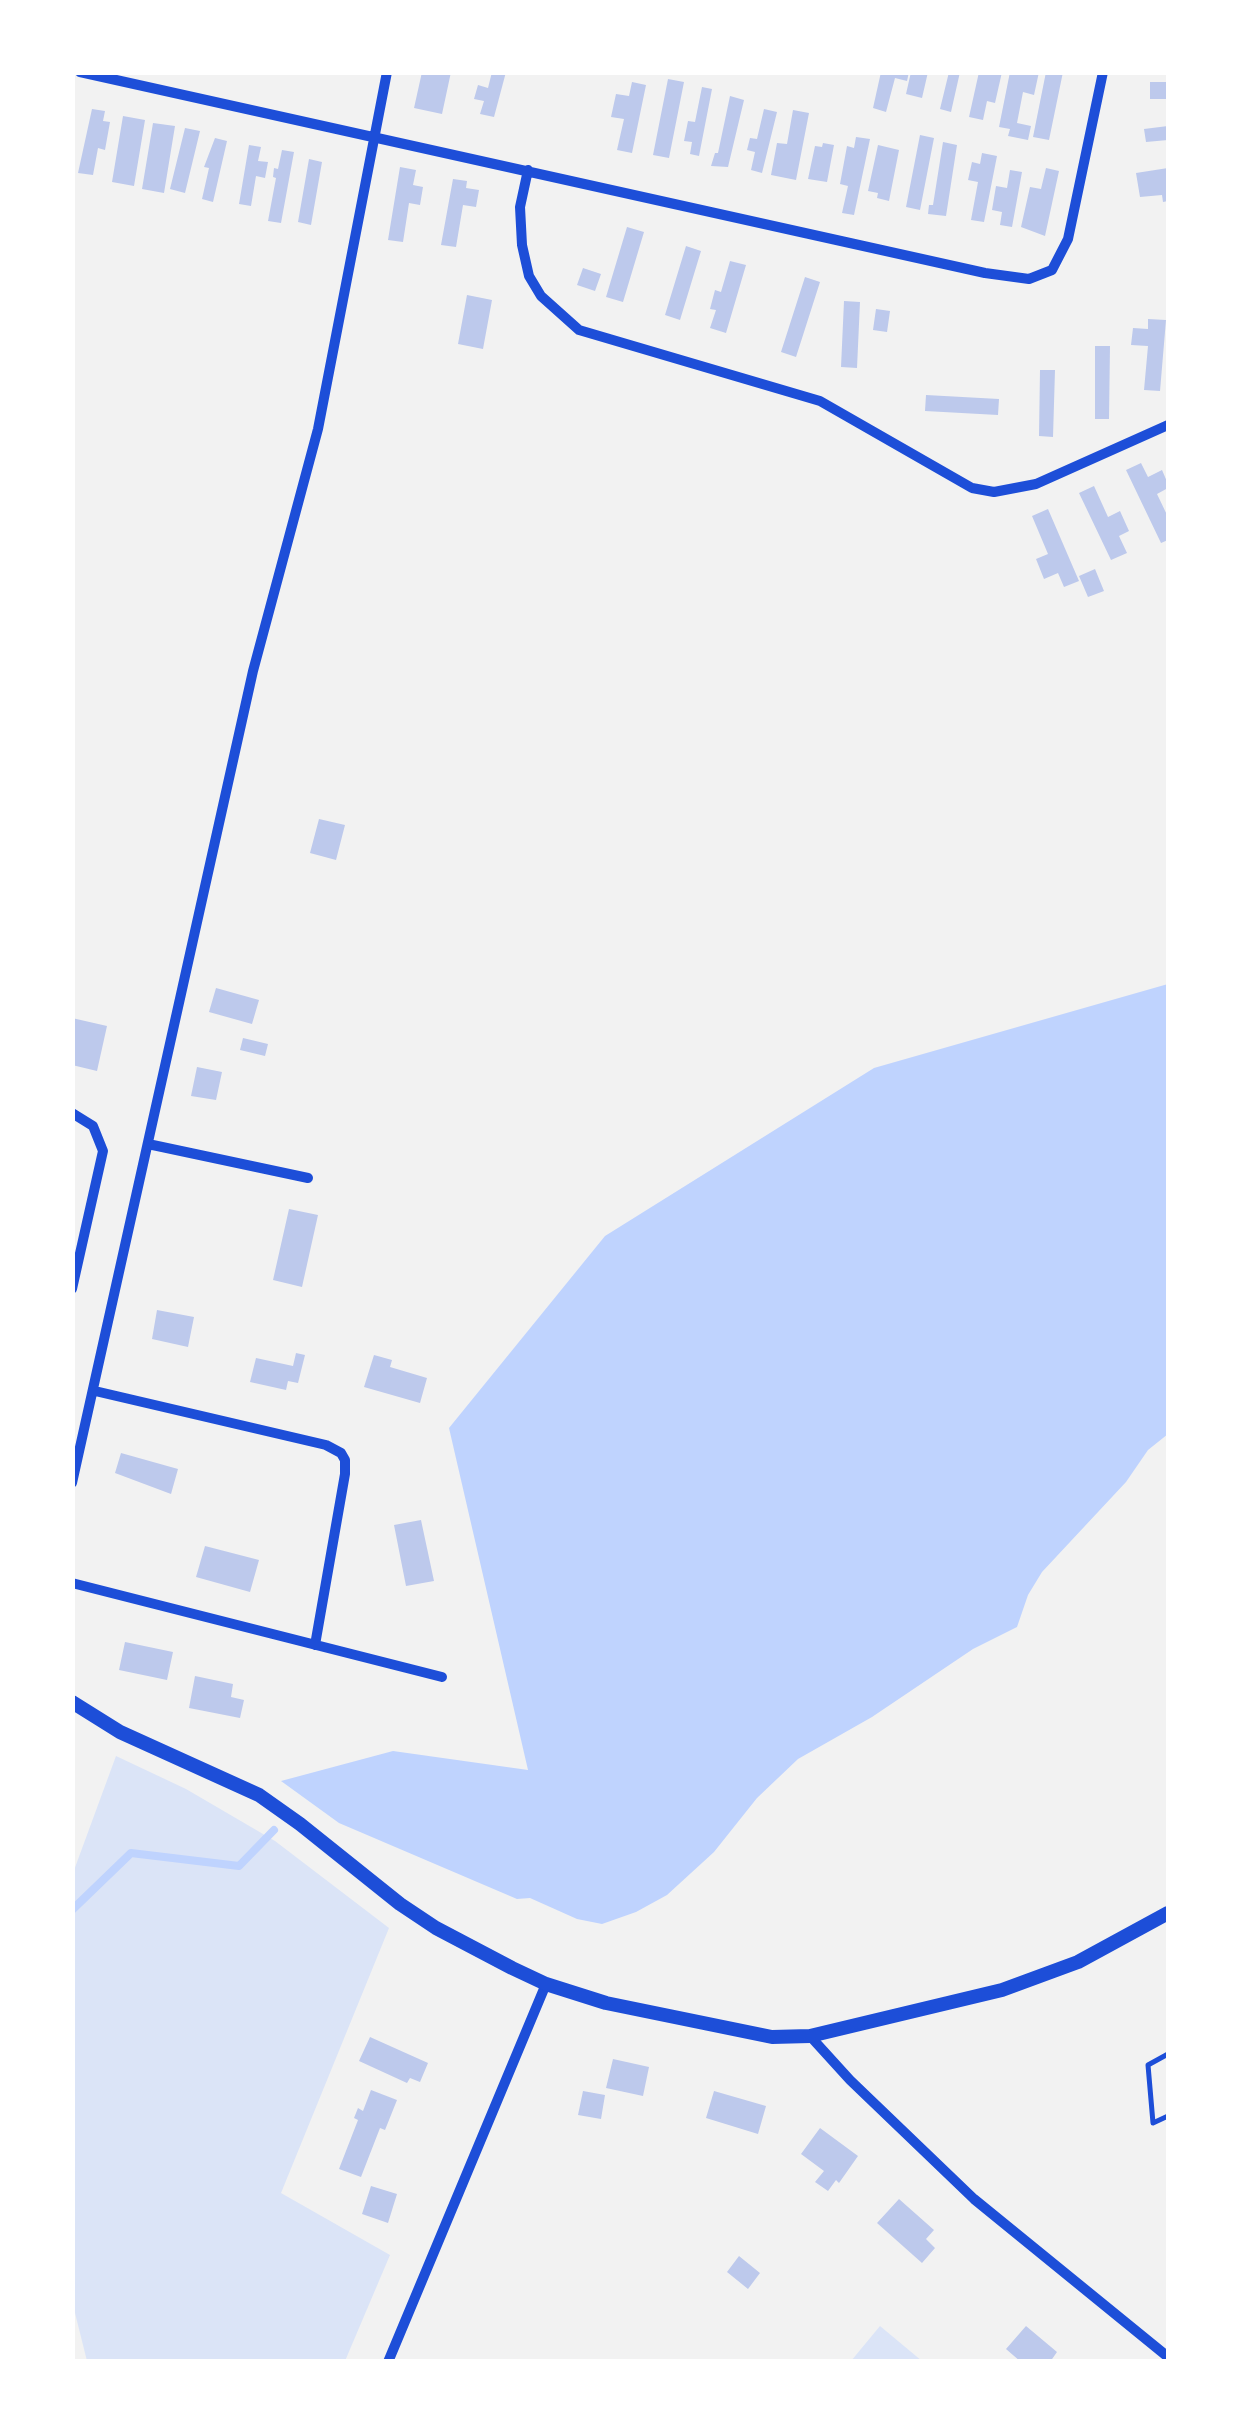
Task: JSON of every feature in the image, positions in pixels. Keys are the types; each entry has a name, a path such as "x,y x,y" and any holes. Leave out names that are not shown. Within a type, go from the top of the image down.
{"street":[{"path":"80,72 985,273 1029,279 1052,270 1068,239 1103,72"},
{"path":"72,1483 252,671 318,430 387,72"},
{"path":"528,170 520,207 529,276 540,296 579,330 820,401 972,488 994,492 1036,484 1168,425"},
{"path":"72,1112 96,1130 102,1157 72,1288"},
{"path":"148,1144 308,1178"},
{"path":"95,1391 326,1445 341,1453 345,1474 315,1645"},
{"path":"72,1583 442,1677"},
{"path":"72,1702 120,1732 259,1796 424,1920 546,1984 606,2003 772,2036 810,2036 1002,1990 1078,1962 1168,1914"},
{"path":"388,2362 546,1984"},
{"path":"810,2036 850,2080 974,2198 1168,2357"}],"lane":[{"path":"1168,2054 1148,2065 1153,2123 1168,2116"}],"shaded area":[{"path":"116,1756 186,1789 275,1841 389,1928 281,2193 390,2255 345,2361 87,2361 72,2301 73,1873"},
{"path":"880,2326 922,2361 851,2361"}],"water":[{"path":"1168,984 1168,1434 1148,1450 1126,1482 1042,1572 1028,1595 1017,1627 973,1649 872,1717 798,1759 757,1798 714,1852 667,1895 602,1924 577,1919 530,1898 517,1899 339,1823 281,1781 393,1751 528,1770 449,1428 605,1236 874,1068"}],"building":[{"path":"422,72 451,72 442,114 414,108"},
{"path":"492,72 506,72 494,117 480,114 484,101 474,99 478,85 488,88"},
{"path":"881,72 909,72 907,81 895,78 886,112 873,108"},
{"path":"911,72 928,72 922,98 906,94"},
{"path":"949,72 960,72 951,112 940,109"},
{"path":"979,72 1002,72 995,103 987,101 983,120 969,117"},
{"path":"1010,72 1039,72 1034,95 1023,92 1017,123 1031,126 1028,140 1008,136 1010,129 999,127"},
{"path":"1046,72 1063,72 1049,140 1033,137"},
{"path":"668,79 684,82 669,158 653,155"},
{"path":"632,82 646,85 632,153 617,150 624,119 611,117 616,94 629,96"},
{"path":"1150,82 1168,82 1168,99 1150,99"},
{"path":"702,87 712,89 699,156 690,154 692,142 684,141 688,121 695,122"},
{"path":"730,96 744,100 728,167 711,166 718,153"},
{"path":"92,109 105,111 103,121 110,122 105,150 98,148 93,175 78,173"},
{"path":"764,109 777,112 762,173 751,170 755,152 747,150 750,138 757,139"},
{"path":"793,110 809,113 796,180 771,175 777,143 787,144"},
{"path":"123,116 145,120 134,186 112,182"},
{"path":"153,123 175,126 164,193 142,189"},
{"path":"1168,126 1168,140 1146,142 1144,129"},
{"path":"185,128 200,131 185,193 170,189"},
{"path":"920,135 934,138 920,210 906,207"},
{"path":"856,137 870,139 854,215 842,213 848,186 840,184 847,146 854,148"},
{"path":"215,138 227,141 213,202 202,199 209,168 204,167"},
{"path":"943,142 957,145 946,216 928,214 929,205 933,205"},
{"path":"823,143 834,145 827,182 808,179 815,146 822,147"},
{"path":"249,145 261,147 258,161 268,162 265,178 256,176 251,206 239,204"},
{"path":"878,145 899,150 889,201 868,191"},
{"path":"282,150 294,152 281,223 268,221 276,178 274,168 278,169"},
{"path":"982,153 997,156 984,222 971,220 978,182 968,180 972,162 980,164"},
{"path":"309,159 322,162 311,225 298,222"},
{"path":"400,167 416,170 413,185 423,187 420,205 409,203 403,242 388,240"},
{"path":"1046,168 1059,171 1045,236 1021,227 1030,187 1041,189"},
{"path":"1168,168 1168,201 1163,202 1162,195 1140,197 1136,173"},
{"path":"1010,170 1022,172 1012,227 1000,225 1002,212 992,210 996,186 1007,188"},
{"path":"453,179 467,181 466,188 479,190 476,207 463,205 456,247 441,245"},
{"path":"627,227 644,232 623,302 606,297"},
{"path":"686,246 701,251 680,320 665,315"},
{"path":"730,261 746,265 726,333 710,328 716,310 710,309 715,290 721,292"},
{"path":"583,268 601,274 595,291 577,285"},
{"path":"805,277 820,282 796,357 781,352"},
{"path":"467,295 492,300 483,349 458,344"},
{"path":"844,301 860,302 857,368 841,367"},
{"path":"876,309 890,311 887,332 873,330"},
{"path":"1148,319 1166,320 1160,391 1144,390 1148,346 1131,345 1133,328 1148,329"},
{"path":"1095,346 1110,346 1109,419 1095,419"},
{"path":"1040,370 1055,370 1053,437 1039,436"},
{"path":"926,395 999,399 998,415 925,411"},
{"path":"1141,463 1148,477 1162,470 1168,484 1157,494 1168,517 1168,540 1161,543 1126,470"},
{"path":"1094,486 1108,517 1120,511 1129,531 1119,536 1127,553 1111,560 1079,493"},
{"path":"1048,509 1079,581 1064,587 1058,573 1044,579 1036,559 1048,554 1032,516"},
{"path":"1095,569 1104,591 1088,597 1079,576"},
{"path":"319,819 345,825 336,860 310,853"},
{"path":"216,988 259,1000 252,1024 209,1012"},
{"path":"72,1018 107,1026 97,1071 72,1065"},
{"path":"243,1038 268,1044 265,1056 240,1050"},
{"path":"197,1067 222,1072 216,1100 191,1096"},
{"path":"289,1209 318,1215 302,1287 273,1280"},
{"path":"157,1310 194,1317 188,1347 152,1339"},
{"path":"296,1353 305,1355 298,1383 288,1381 286,1390 250,1382 256,1358 293,1366"},
{"path":"374,1355 392,1360 390,1367 427,1378 420,1403 364,1387"},
{"path":"121,1453 178,1469 171,1494 115,1473"},
{"path":"421,1520 434,1581 406,1586 394,1525"},
{"path":"205,1546 259,1560 250,1592 196,1577"},
{"path":"125,1642 173,1652 167,1680 119,1670"},
{"path":"195,1676 233,1684 231,1697 244,1700 240,1718 189,1708"},
{"path":"370,2037 428,2063 420,2082 410,2078 407,2083 359,2061"},
{"path":"613,2059 649,2067 643,2096 606,2088"},
{"path":"371,2090 397,2100 385,2130 380,2128 361,2177 339,2169 358,2120 354,2118 358,2108 363,2111"},
{"path":"583,2091 605,2095 601,2119 578,2115"},
{"path":"714,2091 766,2106 758,2134 706,2118"},
{"path":"820,2128 858,2156 839,2183 836,2180 828,2191 815,2182 824,2171 801,2154"},
{"path":"371,2186 397,2194 388,2223 362,2214"},
{"path":"899,2199 934,2230 926,2239 935,2248 922,2263 877,2223"},
{"path":"739,2256 760,2273 748,2289 727,2272"},
{"path":"1026,2326 1057,2352 1050,2362 1021,2362 1006,2349"}],"waterway":[{"path":"72,1910 131,1853 239,1866 274,1830"}]}
